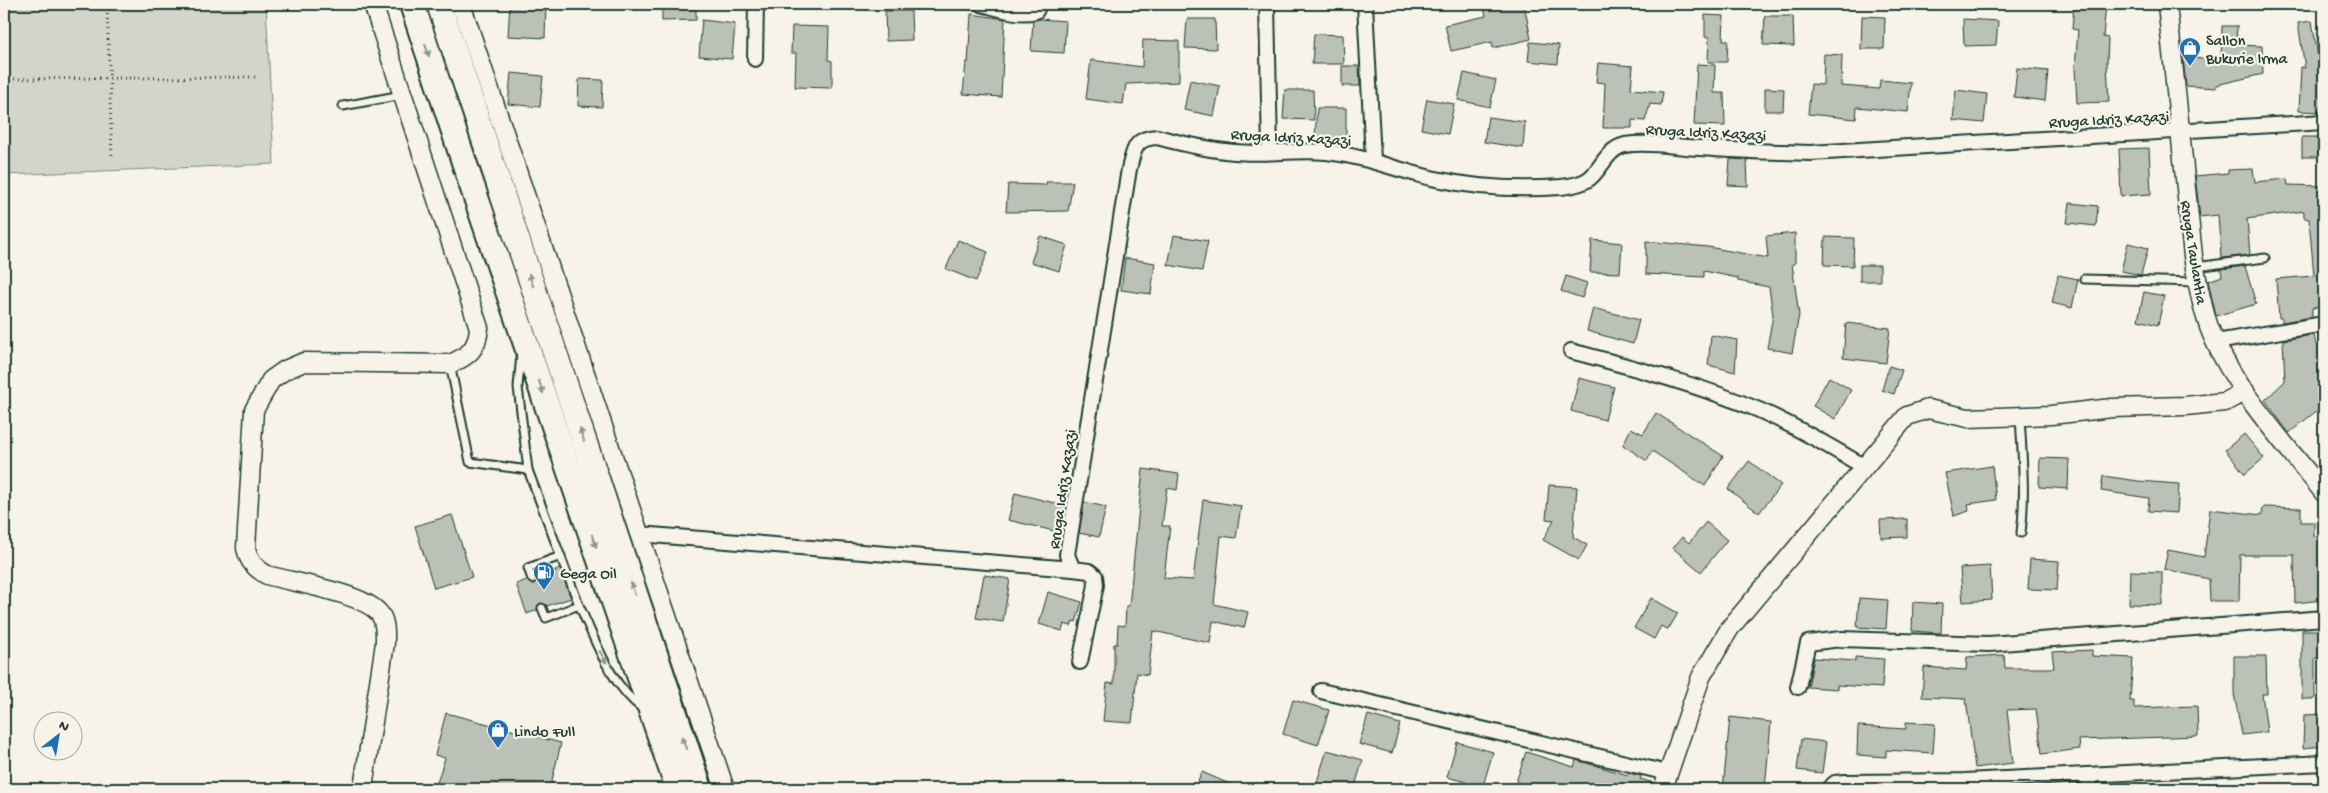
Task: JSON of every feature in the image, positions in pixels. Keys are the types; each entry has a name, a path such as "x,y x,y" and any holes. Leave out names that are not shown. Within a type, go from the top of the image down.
{"highway":[{"path":"412,4 678,789"},
{"path":"439,4 700,789"}],"street":[{"path":"365,789 364,781 385,643 384,626 380,614 357,598 267,575 256,569 249,559 246,548 254,410 271,380 285,370 304,362 450,364 465,357 474,350 479,328 373,4"},
{"path":"461,4 725,789"},
{"path":"755,59 756,4"},
{"path":"981,4 1009,11 1028,13 1036,11 1039,4"},
{"path":"1267,4 1270,152"},
{"path":"1365,4 1373,160"},
{"name":"Rruga Taulantia","path":"2167,4 2196,275 2203,307 2216,342 2245,391 2324,493"},
{"name":"Rruga Idriz Kazazi","path":"639,534 1073,569 1067,555 1128,179 1136,146 1146,137 1158,137 1236,152 1325,152 1373,160 1436,179 1468,185 1510,188 1563,187 1590,178 1616,148 1624,145 1643,144 1739,151 1810,153 2324,122"},
{"path":"2216,342 2324,324"},
{"path":"1571,351 1650,373 1759,410 1812,436 1863,466"},
{"path":"1321,692 1666,781 1701,677 1720,644 1747,606 1789,559 1863,466 1907,416 1928,409 1968,418 2051,415 2112,408 2207,404 2225,402 2245,391"},
{"path":"1073,569 1089,571 1095,576 1096,585 1080,662"},
{"path":"1798,687 1808,643 1841,638 1990,644 2324,618"},
{"path":"1828,789 1835,783 1845,782 1965,785 2089,782 2324,763"}],"lane":[{"path":"343,106 403,95"},
{"path":"2084,279 2196,275 2265,258"},
{"path":"525,341 518,369 523,438 528,470 579,605 600,653 622,689 635,703 654,717"},
{"path":"450,364 470,462 528,470"},
{"path":"2020,416 2023,466 2021,533"},
{"path":"532,579 528,568 561,556"},
{"path":"542,608 546,618 579,605"}],"path":[{"path":"4,5 49,4"},
{"path":"107,4 112,157"},
{"path":"4,79 258,77"}],"shaded area":[{"path":"4,4 266,4 274,164 4,175"}],"building":[{"path":"510,4 546,4 545,38 508,36"},
{"path":"662,4 696,4 696,20 662,21"},
{"path":"1500,4 1524,4 1531,39 1493,48 1492,42 1451,51 1445,25 1486,16 1484,7"},
{"path":"2074,4 2106,4 2103,37 2108,38 2109,102 2077,103 2075,68 2078,30 2072,29"},
{"path":"885,11 911,11 912,40 886,41"},
{"path":"971,14 1005,19 1001,97 963,94 966,62 968,63"},
{"path":"1705,15 1724,16 1723,40 1728,40 1727,62 1708,62 1709,37 1705,37"},
{"path":"1765,16 1793,16 1794,46 1763,45"},
{"path":"1862,16 1885,17 1884,49 1861,49"},
{"path":"1187,19 1215,19 1216,49 1185,48"},
{"path":"1963,19 1998,21 1996,45 1964,46"},
{"path":"702,20 735,24 732,59 699,56"},
{"path":"1033,20 1066,21 1064,53 1031,51"},
{"path":"2312,21 2320,68 2324,68 2324,112 2299,111 2301,67 2305,68 2298,23"},
{"path":"792,26 829,27 828,60 832,61 832,88 795,87 796,53 791,53"},
{"path":"2222,26 2237,26 2236,45 2262,46 2263,74 2216,85 2216,88 2186,86 2183,57 2221,61"},
{"path":"1314,34 1343,35 1344,64 1312,64"},
{"path":"1143,40 1179,41 1179,82 1126,84 1123,104 1086,99 1091,60 1142,67"},
{"path":"1530,42 1559,45 1558,64 1528,61"},
{"path":"1824,54 1842,55 1841,86 1879,89 1880,80 1911,83 1908,112 1857,107 1856,119 1808,114 1811,84 1823,85"},
{"path":"1598,63 1633,66 1631,89 1663,92 1661,105 1650,104 1645,121 1632,120 1632,128 1603,128 1605,83 1596,82"},
{"path":"1697,64 1715,65 1714,93 1724,93 1725,126 1694,125"},
{"path":"1342,66 1359,66 1360,86 1342,86"},
{"path":"2017,68 2048,71 2045,101 2014,97"},
{"path":"511,73 543,76 540,107 508,104"},
{"path":"1464,73 1496,80 1490,107 1458,100"},
{"path":"579,79 603,80 602,107 578,106"},
{"path":"1190,80 1220,86 1214,116 1184,110"},
{"path":"1765,88 1784,89 1783,111 1765,111"},
{"path":"1285,90 1313,90 1314,120 1283,119"},
{"path":"1956,90 1987,94 1984,123 1953,120"},
{"path":"1427,99 1454,104 1448,134 1421,129"},
{"path":"1317,108 1346,108 1346,138 1315,137"},
{"path":"1488,117 1525,122 1523,148 1484,142"},
{"path":"2302,137 2318,137 2318,157 2302,157"},
{"path":"2149,148 2151,194 2121,196 2119,149"},
{"path":"1730,159 1747,160 1748,186 1728,185"},
{"path":"2253,169 2255,182 2287,179 2288,185 2324,186 2324,307 2312,308 2312,317 2282,322 2282,318 2279,318 2276,279 2314,276 2309,219 2304,218 2304,211 2247,219 2250,255 2221,258 2218,215 2200,217 2195,176 2228,173 2228,170"},
{"path":"1046,182 1073,182 1068,211 1006,212 1008,184 1046,185"},
{"path":"2070,203 2098,206 2096,226 2067,223"},
{"path":"1795,233 1795,264 1792,264 1799,315 1792,353 1767,348 1773,315 1769,287 1738,281 1738,278 1704,271 1704,277 1646,274 1646,241 1708,247 1768,258 1766,236"},
{"path":"1174,235 1208,241 1202,271 1168,265"},
{"path":"1040,236 1067,245 1059,271 1031,262"},
{"path":"1825,237 1854,238 1853,266 1824,265"},
{"path":"958,240 988,252 976,281 946,269"},
{"path":"1592,240 1622,243 1620,273 1590,272"},
{"path":"2128,243 2148,248 2141,275 2121,271"},
{"path":"1125,258 1155,263 1151,294 1121,290"},
{"path":"1860,265 1880,265 1880,281 1860,281"},
{"path":"2245,266 2256,304 2216,316 2208,281 2222,276 2221,269"},
{"path":"2058,275 2078,279 2072,308 2052,303"},
{"path":"1566,276 1587,283 1582,298 1561,291"},
{"path":"2144,292 2164,296 2158,325 2138,320"},
{"path":"1593,308 1639,320 1633,344 1587,331"},
{"path":"1846,323 1890,328 1886,363 1843,358"},
{"path":"1711,335 1737,340 1735,372 1708,365"},
{"path":"2314,335 2316,345 2324,344 2324,405 2289,433 2265,400 2285,381 2283,340"},
{"path":"1889,366 1902,370 1894,394 1882,390"},
{"path":"1829,377 1851,390 1835,419 1813,406"},
{"path":"1579,378 1614,387 1605,420 1571,411"},
{"path":"1656,413 1723,456 1705,486 1652,451 1647,461 1623,445 1631,428 1643,434"},
{"path":"2244,434 2264,458 2245,474 2225,450"},
{"path":"2040,458 2069,459 2068,489 2039,487"},
{"path":"1749,461 1781,485 1759,513 1728,489"},
{"path":"1992,466 1996,500 1968,504 1969,511 1954,516 1945,473"},
{"path":"1143,469 1179,474 1177,490 1167,488 1162,526 1170,526 1164,578 1193,580 1203,500 1241,506 1236,538 1221,536 1214,604 1248,612 1244,628 1213,621 1210,643 1153,631 1148,675 1137,673 1132,723 1103,721 1107,683 1114,684 1114,644 1117,644 1118,625 1125,626 1126,606 1129,606"},
{"path":"2103,476 2179,484 2177,513 2148,511 2149,498 2101,491"},
{"path":"1549,485 1577,487 1573,537 1587,545 1579,560 1543,540 1554,520 1546,519"},
{"path":"1015,493 1066,506 1062,529 1055,527 1054,531 1008,520"},
{"path":"1084,502 1106,507 1099,537 1079,533"},
{"path":"2263,507 2301,508 2301,522 2314,522 2314,536 2324,537 2324,600 2295,603 2294,555 2240,555 2239,601 2210,601 2209,579 2164,569 2168,550 2204,557 2210,509 2262,515"},
{"path":"452,515 472,577 434,588 415,526"},
{"path":"1907,519 1907,537 1881,538 1880,520"},
{"path":"1706,522 1727,540 1701,572 1673,548 1682,537 1689,543"},
{"path":"2030,559 2059,561 2057,590 2028,589"},
{"path":"1990,566 1992,600 1963,602 1960,568"},
{"name":"Gega Oil","path":"560,569 571,598 547,606 540,603 537,610 527,614 516,584 527,580 533,584 536,582 537,577"},
{"path":"2130,571 2162,572 2162,605 2129,604"},
{"path":"984,575 1010,579 1003,622 976,618"},
{"path":"1048,592 1082,602 1076,622 1073,621 1071,626 1064,624 1062,631 1039,624"},
{"path":"1651,598 1678,613 1668,630 1661,626 1654,639 1634,628"},
{"path":"1859,598 1888,600 1886,629 1857,627"},
{"path":"1913,602 1942,604 1941,633 1912,631"},
{"path":"2302,630 2323,630 2322,658 2315,658 2315,699 2302,699"},
{"path":"2092,650 2092,656 2133,658 2130,701 2134,701 2134,708 2197,706 2198,736 2079,740 2080,749 2042,754 2036,709 2007,710 2013,763 1975,768 1966,699 1922,697 1924,667 1966,670 1967,657 2004,655 2005,668 2054,668 2052,652"},
{"path":"2234,656 2266,656 2267,694 2262,694 2267,732 2242,735 2234,694"},
{"path":"1855,657 1884,659 1882,688 1837,685 1837,689 1808,687 1814,658 1855,661"},
{"path":"1293,700 1329,710 1318,745 1283,734"},
{"name":"Lindo Full","path":"446,713 561,743 550,789 435,789 445,758 435,755"},
{"path":"2324,714 2324,746 2303,748 2304,715"},
{"path":"1368,715 1400,724 1392,753 1359,744"},
{"path":"1730,717 1771,722 1765,789 1723,789"},
{"path":"1906,722 1935,724 1933,753 1886,750 1886,757 1857,755 1858,726 1906,729"},
{"path":"1801,739 1826,742 1822,773 1797,770"},
{"path":"1457,742 1493,752 1482,789 1464,789 1466,782 1447,777"},
{"path":"1327,750 1363,760 1354,789 1331,789 1316,785"},
{"path":"1526,752 1574,767 1576,760 1628,775 1629,773 1641,776 1640,779 1654,783 1653,789 1541,789 1516,782"},
{"path":"1202,772 1241,789 1195,789"}],"place":[{"name":"Sallon Bukurie Irma","path":"2190,67"},
{"name":"Gega Oil","path":"544,591"},
{"name":"Lindo Full","path":"498,749"}]}
